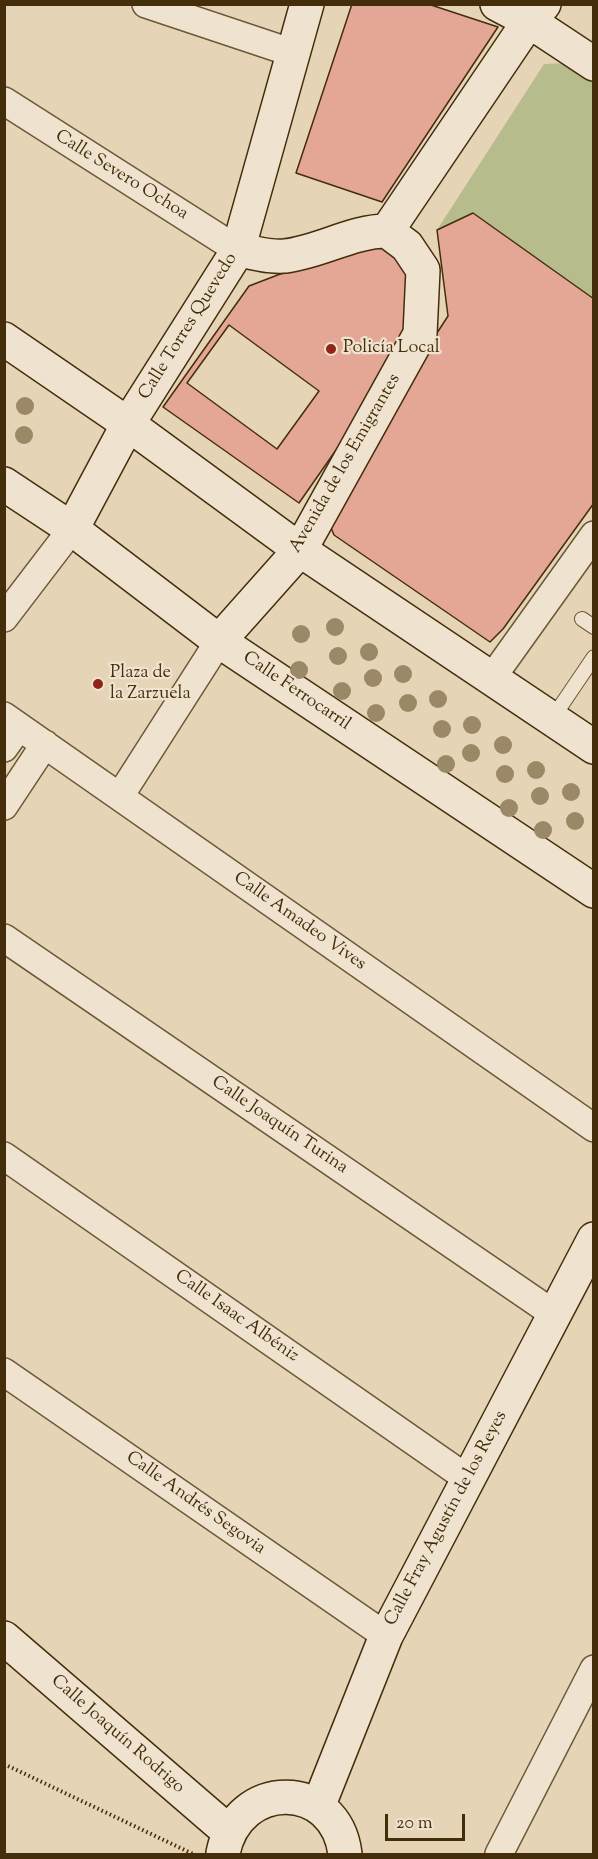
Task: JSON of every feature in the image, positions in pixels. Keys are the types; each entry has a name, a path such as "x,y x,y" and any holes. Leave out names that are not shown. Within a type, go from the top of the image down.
{"street":[{"path":"146,4 293,53"},
{"name":"Calle Torres Quevedo","path":"4,618 72,529 128,424 238,250 307,4"},
{"path":"497,4 536,13 594,64"},
{"path":"238,250 284,256 335,243 365,232 387,231 536,13"},
{"name":"Calle Severo Ochoa","path":"4,101 238,250"},
{"name":"Avenida de los Emigrantes","path":"219,641 300,550 420,334 423,270 407,246 387,231"},
{"path":"4,339 128,424 300,550 594,747"},
{"name":"Calle Ferrocarril","path":"4,484 72,529 219,641 594,891"},
{"path":"491,679 594,535"},
{"path":"120,795 219,641"},
{"name":"Calle Amadeo Vives","path":"9,730 45,744 120,795 594,1128"},
{"path":"4,806 45,744"},
{"name":"Calle Joaquín Turina","path":"4,938 554,1314"},
{"name":"Calle Isaac Albéniz","path":"4,1156 468,1479"},
{"name":"Calle Fray Agustín de los Reyes","path":"318,1807 386,1636 594,1239"},
{"name":"Calle Andrés Segovia","path":"4,1372 386,1636"},
{"name":"Calle Joaquín Rodrigo","path":"4,1638 226,1843"},
{"path":"500,1854 594,1669"},
{"path":"226,1843 240,1816 257,1803 277,1797 299,1799 318,1807 334,1821 344,1840 345,1854"}],"lane":[{"path":"582,619 594,627"},
{"path":"552,719 594,657"}],"path":[{"path":"4,1764 193,1854"}],"green space":[{"path":"568,63 593,79 593,299 473,213 437,230 544,64"}],"building":[{"path":"352,4 428,4 498,27 382,202 296,173"},
{"path":"473,213 594,299 594,503 503,629 490,642 334,535 323,509 448,316 437,230"},
{"name":"Policía Local","path":"361,243 390,246 409,269 409,326 387,377 299,503 163,407 249,286","holes":["229,325 319,391 277,449 187,383"]}],"place":[{"name":"Policía Local","path":"331,349"},
{"name":"Plaza de la Zarzuela","path":"98,684"}]}
